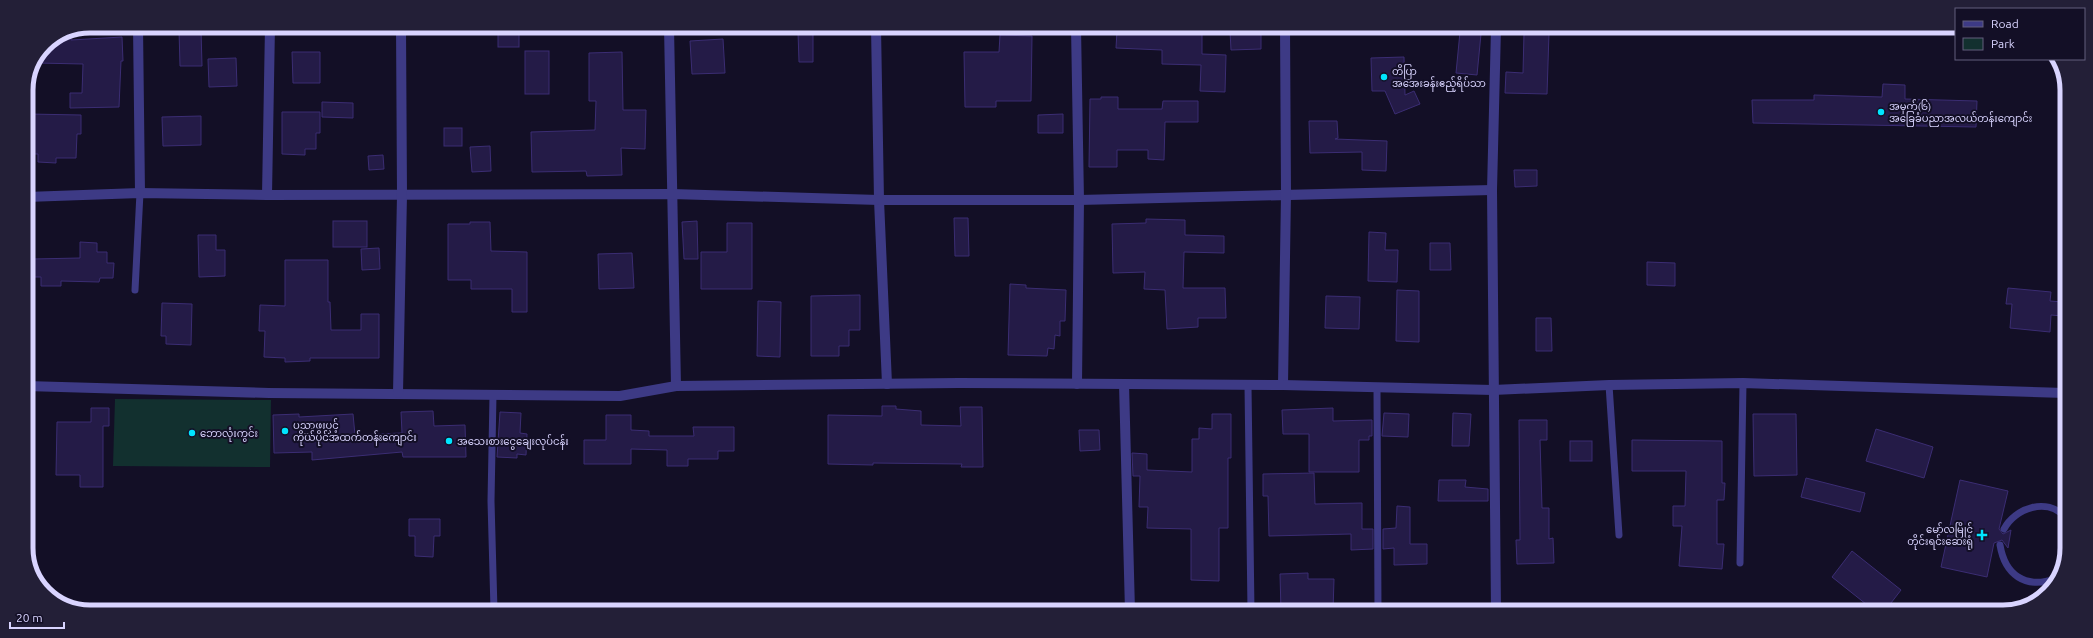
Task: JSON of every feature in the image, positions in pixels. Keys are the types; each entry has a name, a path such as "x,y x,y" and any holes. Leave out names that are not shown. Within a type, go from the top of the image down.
{"street":[{"path":"138,33 140,193"},
{"path":"267,195 270,33"},
{"path":"398,394 402,195 400,33"},
{"path":"669,33 676,386"},
{"path":"876,33 879,200 887,384"},
{"path":"1076,33 1079,200 1077,384"},
{"path":"1283,385 1286,194 1285,33"},
{"path":"1496,33 1492,190 1496,605"},
{"path":"33,197 140,193 267,195 672,194 879,200 1079,200 1492,190"},
{"path":"33,386 269,393 620,396 676,386 959,383 1248,386 1283,385 1493,390 1609,385 1743,382 2060,394"},
{"path":"1124,384 1130,605"}],"lane":[{"path":"134,290 140,193"},
{"path":"1740,563 1743,382"},
{"path":"1609,385 1619,535"},
{"path":"1248,386 1251,605"},
{"path":"1377,388 1378,605"},
{"path":"493,395 491,501 494,605"},
{"path":"2004,529 2015,514 2026,508 2039,506 2051,508 2060,514"},
{"path":"2000,545 2003,559 2009,570 2019,578 2032,583 2049,582"}],"green space":[{"name":"ဘောလုံးကွင်း","path":"115,399 271,400 270,467 113,466"}],"building":[{"path":"179,33 201,33 202,66 180,66"},
{"path":"498,33 519,33 519,47 498,47"},
{"path":"798,33 813,33 813,62 799,62"},
{"path":"1117,33 1202,33 1202,54 1226,55 1225,92 1200,91 1201,65 1162,64 1162,50 1116,48"},
{"path":"1230,33 1261,33 1261,49 1231,50"},
{"path":"1460,33 1481,34 1477,75 1456,73"},
{"path":"1524,33 1549,33 1547,94 1505,93 1506,72 1523,73"},
{"path":"1000,35 1032,36 1031,101 996,101 996,107 965,107 964,52 999,52"},
{"path":"71,36 71,40 122,37 123,61 121,61 119,107 70,108 70,93 82,93 83,64 40,63 50,50 68,37"},
{"path":"723,39 725,73 692,74 690,41"},
{"path":"525,51 549,51 549,94 525,94"},
{"path":"292,52 320,52 320,83 293,83"},
{"path":"622,52 623,110 646,110 645,149 621,148 622,175 587,176 586,171 532,172 531,132 595,130 596,101 589,101 589,53"},
{"path":"1404,57 1405,95 1414,91 1420,104 1395,114 1385,91 1372,91 1371,58"},
{"path":"236,58 237,86 209,87 208,59"},
{"path":"1883,84 1905,85 1905,99 1977,101 1976,127 1753,123 1752,100 1814,100 1814,95 1882,97"},
{"path":"1101,97 1118,97 1118,109 1162,109 1163,101 1198,101 1198,122 1165,122 1164,160 1148,159 1148,150 1117,150 1117,167 1089,167 1090,99 1101,99"},
{"path":"322,102 353,103 353,118 322,117"},
{"path":"282,112 320,112 320,133 316,133 316,149 305,149 305,155 282,154"},
{"path":"33,114 81,115 81,134 77,134 76,158 56,158 56,163 38,162 38,154 33,154"},
{"path":"1063,114 1063,133 1038,133 1038,115"},
{"path":"201,116 201,145 163,146 162,117"},
{"path":"1309,121 1337,121 1338,138 1335,139 1387,141 1386,171 1362,170 1362,152 1310,153"},
{"path":"444,128 462,128 462,146 444,146"},
{"path":"490,146 491,171 472,172 470,147"},
{"path":"383,155 384,169 369,170 368,156"},
{"path":"1514,170 1537,170 1537,186 1515,187"},
{"path":"954,218 968,218 969,256 955,256"},
{"path":"1146,219 1185,220 1185,235 1224,236 1224,253 1184,252 1183,288 1225,288 1226,318 1198,318 1198,327 1167,329 1165,290 1144,289 1145,272 1113,273 1112,224 1146,223"},
{"path":"333,221 367,221 367,247 333,247"},
{"path":"697,221 698,259 684,259 682,222"},
{"path":"470,222 490,222 491,251 527,252 527,312 512,312 512,289 471,289 471,280 448,280 448,224 470,224"},
{"path":"727,223 752,223 752,289 701,289 701,252 727,252"},
{"path":"1369,232 1386,233 1385,250 1398,250 1397,282 1368,281"},
{"path":"198,235 216,235 216,250 225,250 225,276 199,277"},
{"path":"80,242 97,243 97,252 107,252 107,263 114,263 113,278 100,278 99,282 61,281 61,286 41,286 41,277 33,277 33,259 80,258"},
{"path":"1430,243 1450,243 1451,270 1430,270"},
{"path":"379,248 380,269 362,270 361,249"},
{"path":"632,253 634,288 599,289 598,254"},
{"path":"285,260 328,260 328,302 330,302 331,330 361,330 361,314 379,314 379,358 310,358 310,361 285,362 285,358 264,357 265,331 259,331 260,305 285,306"},
{"path":"1647,262 1675,263 1675,286 1647,285"},
{"path":"1010,284 1026,285 1026,288 1066,290 1065,321 1060,321 1060,336 1055,335 1054,349 1048,348 1047,356 1008,355"},
{"path":"2008,288 2051,292 2050,301 2060,302 2060,316 2051,315 2050,332 2010,328 2012,304 2006,304"},
{"path":"1397,290 1419,291 1419,342 1396,341"},
{"path":"860,295 860,330 849,330 849,346 839,346 839,356 811,356 811,296"},
{"path":"1326,296 1360,297 1359,329 1325,328"},
{"path":"758,301 781,302 780,357 757,356"},
{"path":"162,303 192,304 191,345 166,344 166,336 161,336"},
{"path":"1536,318 1551,318 1552,351 1536,351"},
{"path":"882,406 896,406 896,409 921,411 921,425 961,426 960,407 982,407 983,467 961,467 962,464 828,464 828,415 882,416"},
{"path":"91,408 109,408 109,426 103,426 103,487 80,487 80,475 56,475 57,422 91,422"},
{"path":"1333,408 1333,421 1372,420 1372,436 1369,436 1369,440 1359,440 1359,472 1309,472 1309,434 1283,434 1282,410"},
{"path":"433,411 434,426 465,425 466,457 403,457 402,452 312,460 312,452 274,453 273,415 299,414 299,417 353,414 355,435 402,433 401,412"},
{"path":"500,412 521,413 520,433 527,434 526,455 517,454 517,458 497,457"},
{"path":"1384,413 1409,414 1408,437 1382,436"},
{"path":"1453,413 1471,414 1469,446 1452,446"},
{"path":"1212,414 1231,414 1231,458 1228,458 1228,528 1219,528 1219,581 1191,580 1191,529 1147,528 1148,507 1139,507 1140,476 1133,476 1132,453 1147,454 1147,470 1192,472 1192,439 1199,439 1199,428 1212,429"},
{"path":"1753,414 1796,414 1797,475 1754,476"},
{"path":"606,415 631,415 631,430 649,431 649,436 694,436 693,427 734,427 734,451 718,451 718,459 688,459 688,466 667,466 667,450 631,449 631,464 584,464 584,440 606,440"},
{"path":"1519,420 1547,420 1547,440 1540,440 1542,508 1549,508 1549,539 1553,538 1554,563 1517,564 1516,540 1520,540"},
{"path":"1876,429 1933,447 1924,478 1866,461"},
{"path":"1079,430 1099,430 1100,450 1080,451"},
{"path":"1632,440 1722,441 1722,483 1725,483 1724,500 1717,500 1717,544 1724,544 1722,569 1679,566 1682,526 1673,526 1673,506 1685,506 1686,471 1632,471"},
{"path":"1570,441 1592,441 1592,461 1570,461"},
{"path":"1314,473 1315,504 1362,503 1362,529 1373,529 1373,549 1351,550 1351,534 1269,536 1268,496 1263,496 1263,474"},
{"path":"1806,478 1865,493 1860,512 1801,497"},
{"path":"1439,480 1466,480 1465,487 1488,489 1488,501 1438,501"},
{"path":"1960,480 2008,491 1999,529 2003,534 2011,530 2008,548 2002,540 1994,543 1987,577 1941,567"},
{"path":"1397,506 1410,507 1410,544 1427,544 1427,564 1394,565 1394,548 1383,549 1383,529 1396,528"},
{"path":"409,519 440,519 440,536 434,536 433,557 415,556 415,536 409,536"},
{"path":"1852,551 1901,590 1889,605 1867,605 1832,577"},
{"path":"1308,573 1308,579 1334,579 1333,605 1281,605 1280,574"}],"place":[{"name":"တိပြာ အအေးခန်းဧည့်ရိပ်သာ","path":"1384,77"},
{"name":"အမှတ်(၆) အခြေခံပညာအလယ်တန်းကျောင်း","path":"1881,112"},
{"name":"ပညာဖူးပွင့် ကိုယ်ပိုင်အထက်တန်းကျောင်း","path":"285,431"},
{"name":"ဘောလုံးကွင်း","path":"192,433"},
{"name":"အသေးစားငွေချေးလုပ်ငန်း","path":"449,441"},
{"name":"မော်လမြိုင် တိုင်းရင်းဆေးရုံ","path":"1982,535"}]}
